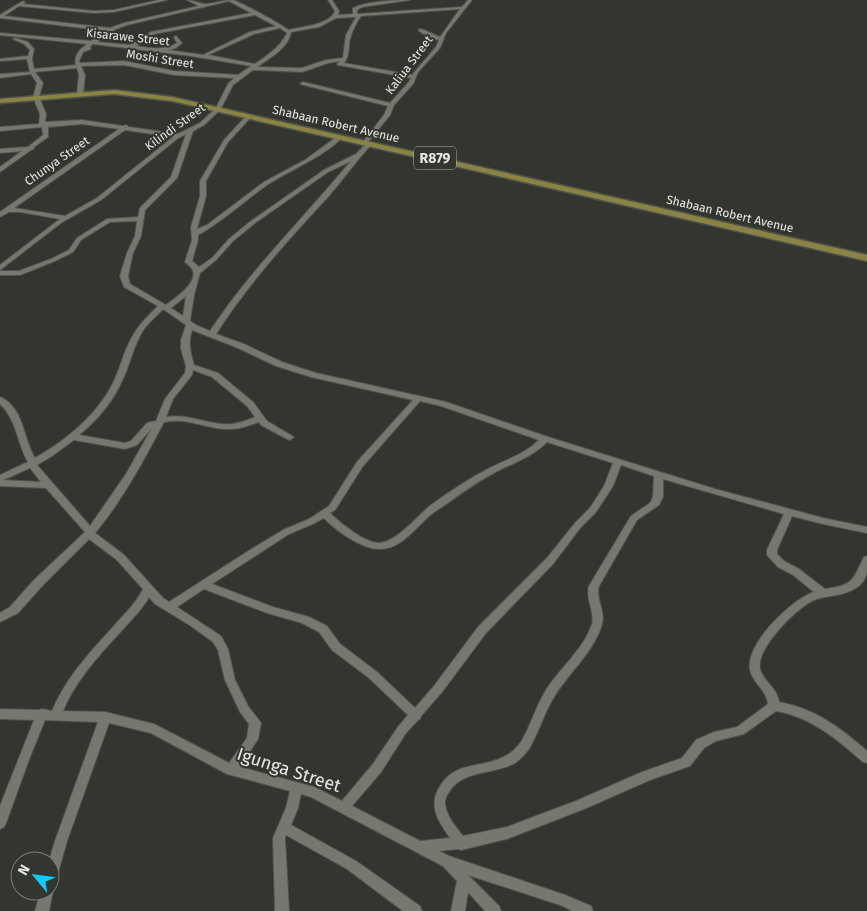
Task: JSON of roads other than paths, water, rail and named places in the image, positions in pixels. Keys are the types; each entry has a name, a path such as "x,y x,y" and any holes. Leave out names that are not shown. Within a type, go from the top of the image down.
{"main road":[{"name":"Shabaan Robert Avenue","path":"0,101 114,92 151,95 867,258"}],"street":[{"path":"0,17 28,0"},
{"path":"18,5 94,12 131,8 165,0"},
{"path":"189,0 218,20"},
{"path":"80,94 82,79 78,56 91,43 126,24 159,16 205,10 229,0 288,31 317,26 334,17 462,8"},
{"path":"330,0 337,11 334,17"},
{"path":"352,16 355,15 358,0"},
{"path":"358,7 408,0"},
{"name":"Kaliua Street","path":"358,155 391,106 438,48 462,8 470,0"},
{"path":"125,2 131,8"},
{"path":"131,47 153,33 256,13"},
{"path":"360,15 355,20 348,37 345,50 346,58 340,65 413,77"},
{"path":"159,16 163,22"},
{"path":"0,17 112,30"},
{"path":"203,56 252,32 281,26"},
{"path":"422,30 432,37 442,39"},
{"name":"Kilindi Street","path":"0,268 66,218 99,199 178,136 202,124 218,109 231,84 252,66 286,42 290,35 288,31"},
{"path":"0,35 26,43 32,50 29,57 32,72 40,83 36,97 43,114 46,136 0,170"},
{"name":"Kisarawe Street","path":"0,35 159,50 203,56 252,66 302,70 328,60 344,60"},
{"path":"159,50 178,44 180,42 176,37"},
{"path":"26,43 29,39 36,38"},
{"path":"83,49 104,44"},
{"path":"0,60 29,57"},
{"name":"Moshi Street","path":"0,76 79,66 124,63 174,73 239,77"},
{"path":"303,84 391,106"},
{"path":"197,272 196,268 188,262 195,240 194,227 203,196 203,181 226,140 249,116"},
{"path":"0,130 43,124 82,122 178,136"},
{"name":"Chunya Street","path":"0,214 3,210 126,127"},
{"path":"190,131 174,178 144,205 138,236 130,253 124,281 188,324 279,364 314,375 419,398 713,491 867,530"},
{"path":"194,234 209,226 266,183 307,161 340,137"},
{"path":"172,141 185,147"},
{"path":"0,151 32,148"},
{"path":"0,618 14,610 38,583 90,533 130,475 160,422 168,402 189,372 190,366 185,349 185,340 192,288 197,272 253,222 326,171 358,155"},
{"path":"212,334 246,286 286,236 324,197 358,155"},
{"path":"16,203 20,210"},
{"path":"3,210 20,210 66,218"},
{"path":"0,273 20,273 38,264 53,260 71,251 79,240 109,220 141,219"},
{"path":"0,478 32,464 65,445 87,425 113,391 127,362 138,332 164,307 192,288"},
{"path":"190,366 215,375 250,404 264,423 290,437"},
{"path":"170,607 271,540 325,513 338,499 346,483 360,464 419,398"},
{"path":"0,400 18,420 22,443 32,464 63,504 90,533 134,570 147,590 159,601 217,639 224,652 230,680 244,709 255,723 252,739 231,770"},
{"path":"73,437 125,446 134,443 140,438 150,425 160,422 185,418 224,428 240,426 260,418"},
{"path":"325,513 335,524 348,530 370,545 389,545 400,540 423,516 462,487 496,468 530,454 544,439"},
{"path":"344,806 377,768 402,730 416,716 482,630 550,562 578,525 593,510 608,486 618,461"},
{"path":"461,844 442,812 439,803 440,796 454,778 474,769 511,760 529,741 548,696 580,653 597,623 598,614 592,596 592,589 629,524 634,518 654,505 658,497 659,474"},
{"path":"0,483 50,485"},
{"path":"790,511 772,550 772,555 781,564 796,572 823,593"},
{"path":"774,706 773,698 755,672 756,656 790,612 802,602 823,593 846,589 854,584 867,560"},
{"path":"204,585 271,610 305,620 324,629 336,647 373,675 416,716"},
{"path":"56,715 60,705 84,669 103,644 138,606 147,590"},
{"path":"419,847 461,844 507,833 533,823 646,776 686,762 700,744 714,737 745,728 774,706 792,710 825,724 846,739 867,758"},
{"name":"Igunga Street","path":"0,714 105,717 126,721 154,730 231,770 314,792 446,860 566,901 586,911"},
{"path":"0,823 24,756 42,714"},
{"path":"58,851 105,717"},
{"path":"282,911 278,842 292,808 297,787"},
{"path":"283,827 355,867 398,901 415,911"},
{"path":"446,860 494,911"},
{"path":"458,911 464,880"}]}
